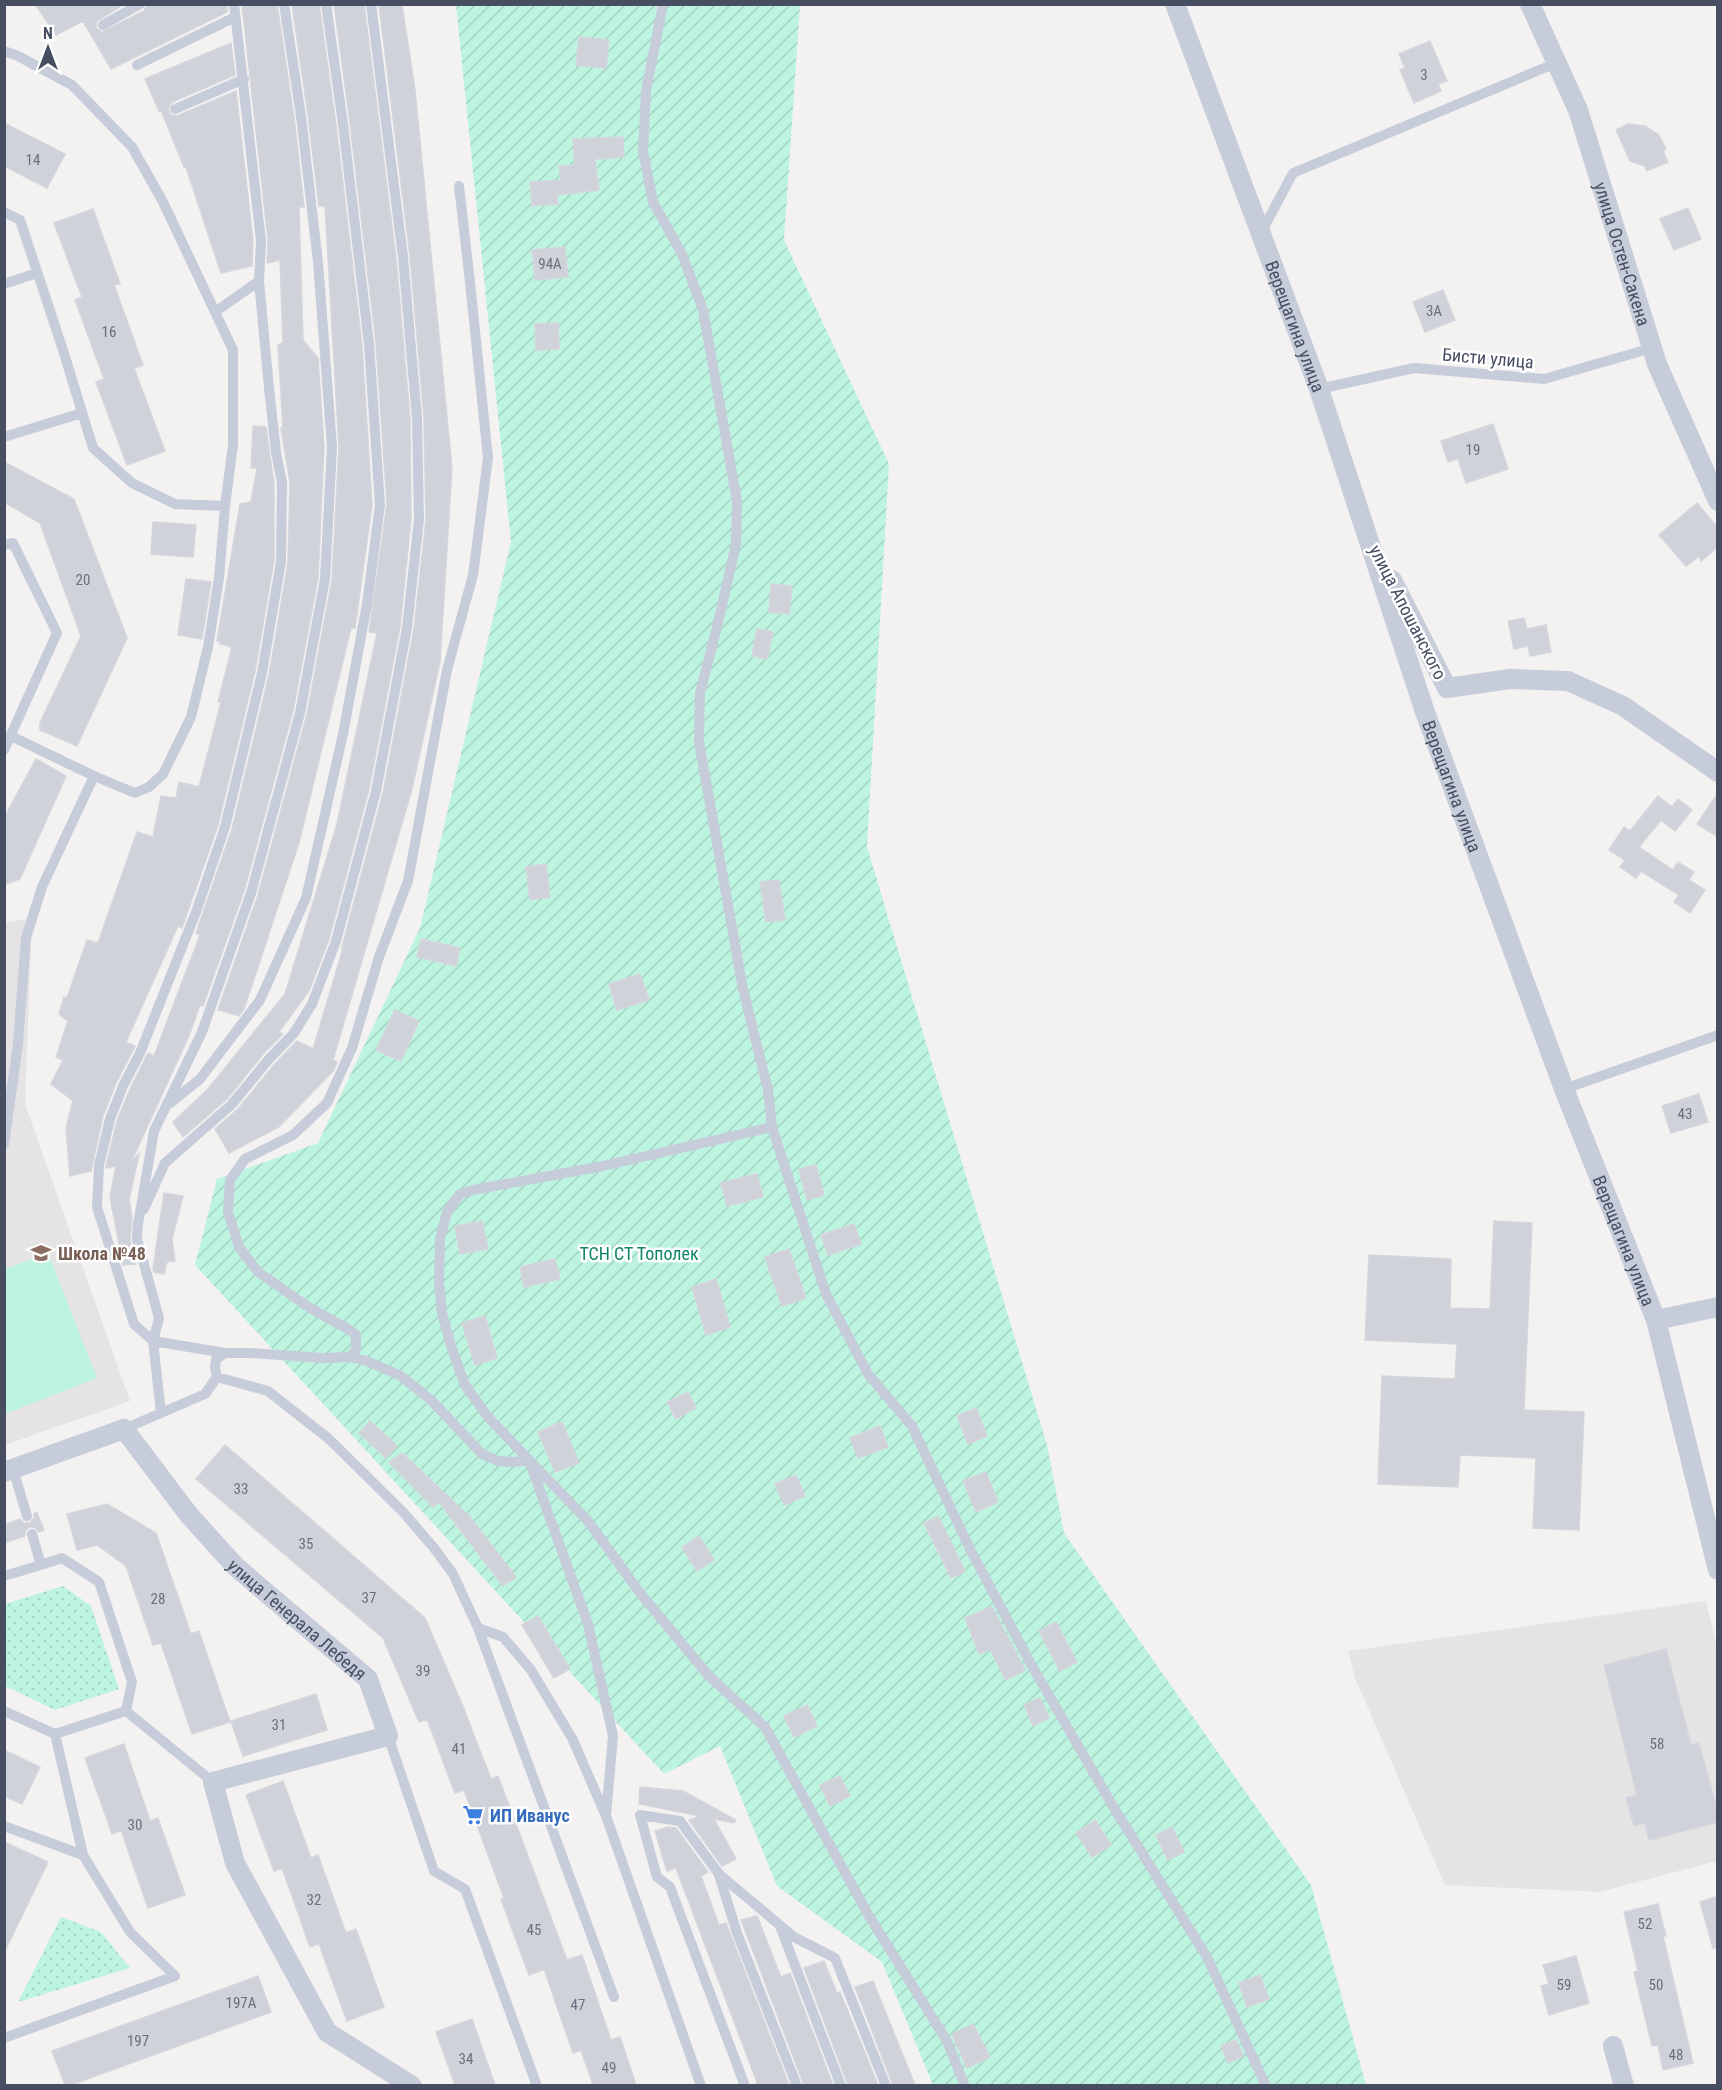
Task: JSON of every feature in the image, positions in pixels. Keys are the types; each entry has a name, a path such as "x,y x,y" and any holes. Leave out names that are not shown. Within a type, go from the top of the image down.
{"street":[{"name":"Верещагина улица","path":"1175,4 1319,389 1425,712 1564,1089 1656,1320 1718,1570"},
{"name":"улица Остен-Сакена","path":"1530,4 1578,110 1657,364 1718,501"},
{"name":"улица Апошанского","path":"1365,528 1447,688 1510,679 1568,681 1623,706 1718,772"},
{"path":"1656,1320 1718,1307"},
{"path":"9,1470 124,1429"},
{"name":"улица Генерала Лебедя","path":"124,1429 189,1515 236,1567 368,1679 387,1736"},
{"path":"387,1736 213,1782 235,1863 327,2032 409,2085"},
{"path":"1613,2046 1624,2085"}],"lane":[{"path":"103,25 140,4"},
{"path":"234,4 261,241 258,281 276,452 282,483 281,561 262,673 225,827 192,923 140,1053 123,1086 110,1119 99,1165 97,1207 134,1324 153,1341 225,1353 323,1358 350,1357 368,1361 401,1376 431,1400 482,1454 498,1461 529,1460"},
{"path":"161,1413 153,1341 159,1318 137,1239 154,1131 202,1032 251,894 300,713 325,579 332,447 317,251 302,116 284,4"},
{"path":"165,1108 200,1079 260,1000 306,898 343,734 367,604 380,505 369,344 343,124 326,4"},
{"path":"138,1224 165,1163 232,1104 294,1033 312,1004 336,940 376,791 407,628 419,519 417,418 403,257 371,4"},
{"path":"663,4 646,91 643,151 653,202 682,255 703,310 737,501 736,544 700,693 699,742 743,989 768,1090 772,1127 831,1304 868,1374 912,1426 971,1551 1032,1666 1114,1808 1207,1957 1266,2085"},
{"path":"137,65 235,17"},
{"path":"4,51 72,85 132,147 163,202 233,350 233,445 219,578 208,647 191,717 163,774 149,787 135,793 11,736"},
{"path":"1261,233 1293,173 1556,63"},
{"path":"175,109 244,79"},
{"path":"350,1357 356,1350 356,1335 310,1308 258,1272 239,1247 228,1212 230,1180 245,1159 293,1135 327,1103 352,1048 379,957 408,882 447,670 473,575 488,458 459,186"},
{"path":"4,212 20,220 93,448 132,483 175,504 225,506"},
{"path":"4,284 38,273"},
{"path":"215,312 258,281"},
{"name":"Бисти улица","path":"1319,389 1414,368 1544,379 1652,348"},
{"path":"4,437 82,413"},
{"path":"4,545 13,543 57,633 4,750"},
{"path":"4,1144 18,1044 26,938 42,887 94,776"},
{"path":"1564,1089 1718,1035"},
{"path":"772,1127 603,1166 460,1194 447,1212 440,1239 442,1313 465,1385 488,1417 588,1521 640,1593 709,1676 765,1727 869,1916 947,2042 965,2085"},
{"path":"124,1429 205,1394 217,1377 216,1359 225,1353"},
{"path":"217,1377 268,1391 329,1439 403,1512 453,1574 478,1628 614,1997"},
{"path":"529,1460 588,1624 613,1736 606,1816"},
{"path":"9,1470 27,1516"},
{"path":"32,1534 40,1565"},
{"path":"4,1576 62,1558 99,1581 132,1682 126,1711"},
{"path":"478,1628 503,1637 531,1670 572,1738 606,1816 701,2085"},
{"path":"4,1711 55,1734 126,1711"},
{"path":"126,1711 213,1782"},
{"path":"4,2038 175,1976 130,1932 83,1855 55,1734"},
{"path":"387,1736 435,1871 465,1889 537,2085"},
{"path":"745,2085 670,1887 657,1877 640,1815 680,1821 719,1874 794,1937 835,1958 886,2085"},
{"path":"4,1826 83,1855"},
{"path":"719,1874 737,1933 797,2085"},
{"path":"779,1924 841,2085"}],"shaded area":[{"name":"Школа №48","path":"32,918 25,1104 130,1401 5,1445 5,923"},
{"path":"1706,1601 1717,1648 1717,1861 1599,1892 1445,1885 1355,1678 1348,1651"}],"green space":[{"name":"ТСН СТ Тополек","path":"456,5 800,5 784,240 889,464 867,847 1047,1445 1064,1533 1311,1885 1366,2085 933,2085 882,1962 777,1886 720,1746 664,1774 195,1265 217,1179 318,1143 420,928 511,542"},
{"path":"48,1253 97,1378 5,1414 5,1269"},
{"path":"63,1586 91,1606 119,1689 55,1710 5,1686 5,1604"},
{"path":"61,1917 101,1932 130,1968 18,2002"}],"building":[{"path":"35,4 124,4 97,21 96,28 102,32 144,11 147,4 227,4 227,12 111,69 83,21 56,35"},
{"path":"242,4 277,4 294,117 304,207 299,207 303,340 318,358 324,447 318,578 293,711 244,891 203,1006 200,1005 189,1036 132,1160 139,1154 129,1200 132,1217 130,1241 136,1264 123,1265 110,1197 116,1166 106,1168 106,1166 117,1121 130,1089 148,1053 154,1056 200,935 196,933 232,829 269,675 288,562 290,483 281,428 283,428 278,345 283,343 280,260 267,263 268,240"},
{"path":"292,4 319,4 362,345 372,505 355,628 351,628 299,843 244,1009 239,1016 218,1010 258,895 307,714 332,580 339,447 325,206 319,206"},
{"path":"334,4 364,4 396,258 410,418 411,519 400,627 369,789 329,939 309,991 279,1032 283,1034 263,1054 227,1099 183,1137 173,1122 207,1090 285,994 337,824 377,633 369,632 387,504 376,343"},
{"path":"379,4 402,4 415,90 452,468 440,662 412,789 333,1060 337,1062 334,1070 279,1127 229,1153 215,1129 238,1109 297,1041 313,1049 344,945 342,947 383,793 414,629 426,520 424,418 410,256"},
{"path":"579,37 609,40 606,68 576,65"},
{"path":"1430,41 1447,81 1438,84 1441,91 1414,103 1400,70 1405,68 1399,54"},
{"path":"231,43 235,75 172,102 168,109 171,115 177,116 236,91 253,241 252,266 221,273 186,167 184,167 161,110 159,111 145,79"},
{"path":"4,123 65,154 47,188 4,166"},
{"path":"1628,124 1645,126 1659,135 1666,149 1663,151 1668,162 1647,171 1645,166 1630,161 1616,130"},
{"path":"623,137 624,157 595,159 599,190 557,195 558,204 532,206 530,182 561,180 559,166 575,165 573,139"},
{"path":"1688,208 1701,239 1674,250 1660,219"},
{"path":"93,209 120,284 114,285 143,365 134,368 165,451 127,465 96,382 104,379 75,300 82,297 54,223"},
{"path":"565,247 568,277 535,280 532,250"},
{"path":"1443,290 1455,320 1425,332 1413,302"},
{"path":"558,323 559,349 536,350 535,324"},
{"path":"1493,424 1508,469 1466,483 1458,459 1448,462 1441,441"},
{"path":"253,426 266,427 274,484 274,560 255,671 218,825 182,928 178,926 126,1042 135,1046 116,1083 103,1116 91,1171 70,1176 66,1128 73,1101 51,1084 63,1060 56,1057 68,1021 59,1014 64,997 67,998 87,940 98,943 137,832 153,837 161,796 176,798 179,782 199,787 221,702 218,702 232,647 217,641 240,504 251,502 257,468 251,468"},
{"path":"4,462 74,499 127,638 77,746 40,730 40,723 81,636 40,523 4,502"},
{"path":"1697,503 1718,528 1718,547 1701,561 1699,556 1686,566 1659,535"},
{"path":"153,522 196,525 193,557 151,554"},
{"path":"186,579 211,582 202,639 178,635"},
{"path":"771,584 792,586 789,614 769,612"},
{"path":"1524,618 1527,629 1546,625 1551,652 1530,656 1528,646 1514,649 1508,621"},
{"path":"757,629 773,632 767,659 752,656"},
{"path":"36,759 66,776 20,879 4,885 4,818"},
{"path":"1718,793 1718,837 1697,824"},
{"path":"1658,796 1672,807 1678,799 1692,810 1675,831 1661,820 1639,847 1673,870 1678,862 1694,872 1689,880 1705,890 1690,913 1674,902 1679,895 1641,871 1636,878 1620,867 1625,860 1609,850 1624,827 1630,831"},
{"path":"546,864 550,897 530,900 526,867"},
{"path":"779,880 785,920 766,922 760,882"},
{"path":"421,939 460,948 456,966 417,957"},
{"path":"640,974 649,1000 617,1010 609,984"},
{"path":"395,1010 419,1021 401,1061 376,1050"},
{"path":"1699,1094 1708,1122 1671,1133 1662,1106"},
{"path":"816,1165 824,1195 807,1200 799,1169"},
{"path":"757,1174 763,1197 727,1206 721,1183"},
{"path":"164,1193 183,1196 172,1239 175,1261 167,1262 164,1274 154,1272 153,1269"},
{"path":"482,1221 488,1249 460,1254 455,1226"},
{"path":"1494,1221 1532,1223 1524,1410 1584,1412 1579,1530 1533,1528 1536,1458 1460,1455 1458,1487 1378,1484 1382,1376 1455,1379 1457,1344 1365,1340 1369,1255 1451,1259 1450,1308 1490,1309"},
{"path":"854,1224 861,1244 828,1255 821,1235"},
{"path":"789,1249 806,1298 782,1306 765,1257"},
{"path":"555,1259 560,1279 524,1287 520,1267"},
{"path":"716,1279 730,1327 706,1335 692,1287"},
{"path":"485,1316 497,1358 475,1365 462,1323"},
{"path":"688,1392 696,1408 676,1419 667,1402"},
{"path":"976,1408 987,1436 968,1444 957,1416"},
{"path":"370,1421 397,1446 386,1458 359,1433"},
{"path":"562,1422 579,1463 555,1472 538,1432"},
{"path":"880,1426 888,1447 858,1458 850,1438"},
{"path":"225,1445 425,1618 491,1779 498,1776 567,1960 582,1955 611,2040 620,2037 636,2085 593,2085 581,2050 573,2053 544,1969 529,1975 501,1899 504,1898 464,1790 455,1793 427,1719 419,1722 383,1638 196,1479"},
{"path":"402,1453 470,1517 516,1577 503,1586 439,1502 433,1507 389,1462"},
{"path":"986,1472 998,1502 976,1512 963,1481"},
{"path":"796,1475 805,1496 784,1505 775,1484"},
{"path":"107,1504 156,1533 191,1634 199,1631 230,1722 192,1734 161,1643 153,1645 126,1566 97,1545 77,1550 67,1514"},
{"path":"37,1512 44,1530 39,1532 34,1527 29,1527 25,1536 4,1543 4,1525 20,1519 25,1523 30,1523"},
{"path":"938,1516 965,1571 951,1578 924,1523"},
{"path":"699,1536 714,1560 697,1571 682,1547"},
{"path":"992,1607 1025,1670 1006,1680 990,1649 979,1654 965,1618"},
{"path":"538,1616 570,1669 554,1678 522,1625"},
{"path":"1056,1622 1077,1662 1060,1671 1039,1631"},
{"path":"1666,1649 1691,1745 1699,1743 1718,1814 1718,1822 1649,1840 1645,1823 1634,1826 1626,1798 1637,1795 1604,1665"},
{"path":"316,1694 327,1730 243,1756 231,1721"},
{"path":"1040,1698 1049,1718 1033,1726 1024,1705"},
{"path":"807,1705 817,1726 794,1737 784,1716"},
{"path":"124,1744 150,1821 158,1818 185,1895 148,1908 121,1830 112,1834 85,1758"},
{"path":"4,1750 40,1767 22,1804 4,1796"},
{"path":"840,1776 850,1796 830,1806 820,1785"},
{"path":"283,1781 311,1858 318,1855 346,1933 356,1929 384,2007 347,2021 319,1944 310,1947 282,1868 274,1871 246,1795"},
{"path":"640,1787 683,1791 736,1820 734,1823 714,1819 736,1859 722,1866 689,1820 700,1816 639,1804"},
{"path":"1095,1820 1111,1845 1092,1857 1076,1833"},
{"path":"668,1827 676,1828 708,1872 701,1876 719,1925 726,1923 789,2085 758,2085 676,1868 667,1871 655,1831"},
{"path":"1172,1827 1184,1852 1168,1860 1156,1835"},
{"path":"4,1842 48,1862 4,1953"},
{"path":"1715,1897 1718,1906 1718,1948 1713,1948 1700,1902"},
{"path":"1658,1904 1666,1936 1663,1936 1693,2063 1663,2070 1658,2045 1652,2046 1634,1972 1638,1971 1624,1912"},
{"path":"757,1916 781,1977 790,1973 833,2085 804,2085 741,1920"},
{"path":"1576,1956 1589,2003 1549,2015 1541,1986 1549,1984 1543,1965"},
{"path":"824,1961 837,1993 840,1992 878,2085 848,2085 804,1968"},
{"path":"1260,1975 1269,1999 1247,2007 1239,1983"},
{"path":"258,1976 271,2012 71,2085 65,2085 52,2051"},
{"path":"873,1981 915,2085 893,2085 855,1987"},
{"path":"472,2019 495,2085 455,2085 436,2032"},
{"path":"973,2024 990,2057 967,2068 952,2034"},
{"path":"1236,2040 1243,2056 1228,2063 1221,2046"}],"place":[{"name":"Школа №48","path":"41,1253"},
{"name":"ИП Иванус","path":"473,1815"}]}
